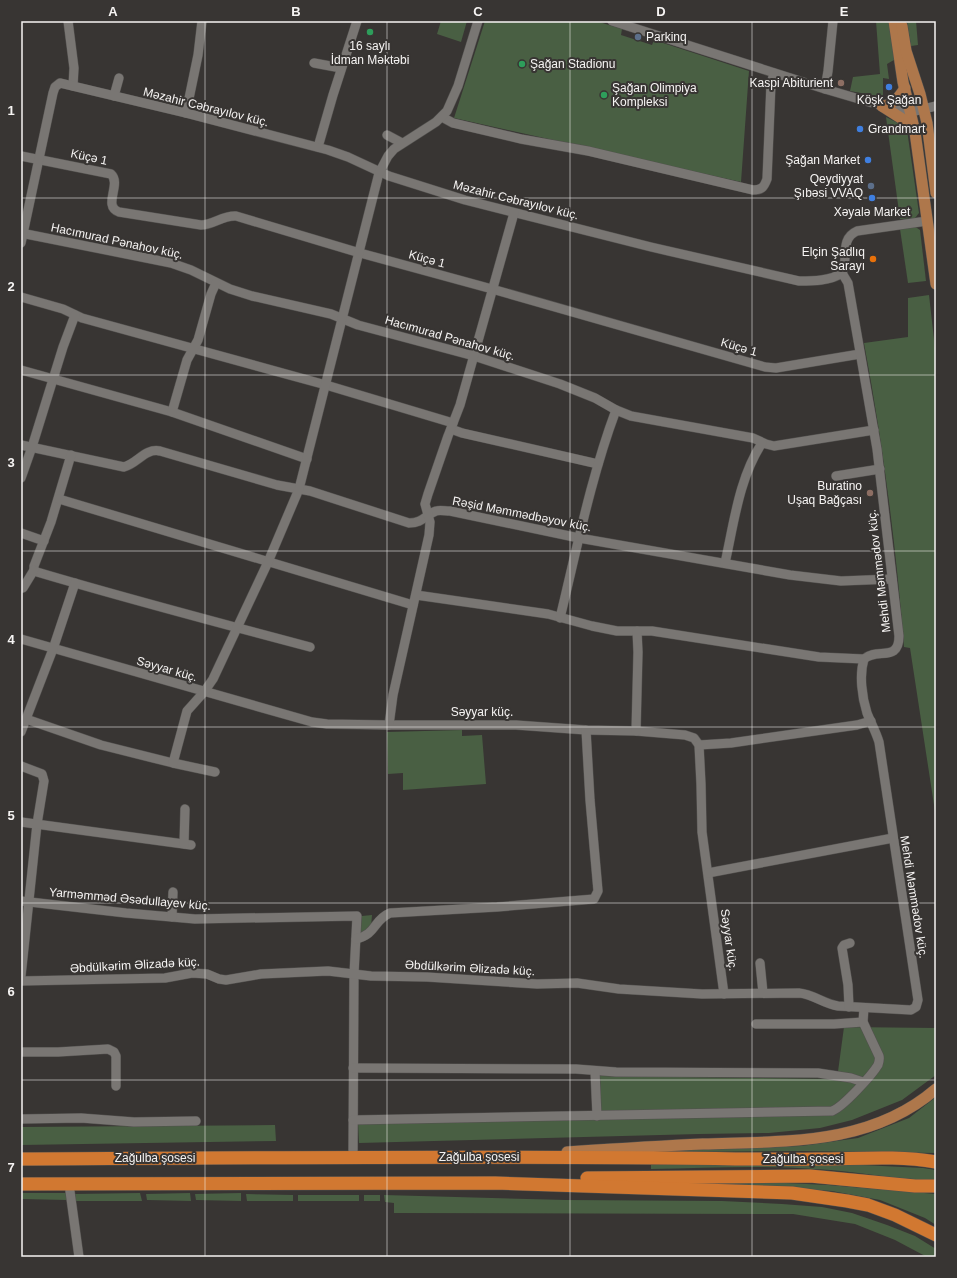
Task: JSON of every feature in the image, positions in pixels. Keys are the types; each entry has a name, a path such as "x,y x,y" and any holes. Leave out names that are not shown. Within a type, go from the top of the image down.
{"highway":[{"name":"Zağulba şosesi","path":"21,1158 353,1158 497,1156 814,1159 870,1158 921,1159 936,1162"},
{"path":"495,1183 573,1178 776,1176 833,1178 915,1186 936,1186"},
{"path":"21,1184 495,1183 798,1194 868,1205 895,1215 936,1235"},
{"path":"917,1226 936,1239"}],"main road":[{"path":"894,21 899,60 915,132 936,284"},
{"path":"901,21 906,51 927,123 936,193"},
{"path":"882,106 888,106 894,102 905,88"},
{"path":"882,106 907,122 915,132"},
{"path":"497,1156 622,1148 785,1142 819,1139 838,1136 875,1125 916,1104 936,1089"}],"street":[{"path":"68,21 74,68 73,86"},
{"path":"186,113 198,55 202,21"},
{"path":"318,147 341,68 357,21"},
{"path":"172,763 187,711 204,692 213,679 268,562 299,489 360,253 379,173 388,156 402,143 442,117 452,102 478,21"},
{"path":"612,21 882,106 910,112 936,106"},
{"path":"825,89 833,21"},
{"path":"314,63 341,68"},
{"path":"442,117 453,123 521,139 588,152 753,190 760,190 764,186 767,179 772,84 774,73"},
{"path":"114,96 119,78"},
{"name":"Məzahir Cəbrayılov küç.","path":"40,160 55,87 60,83 186,113 318,147 348,157 379,173 439,193 651,247 794,280 819,280 833,277 842,273"},
{"path":"387,135 402,143"},
{"name":"Küçə 1","path":"21,156 111,174 114,177 112,207 119,212 201,225 207,225 230,216 236,216 360,253 770,368 860,354"},
{"path":"21,243 22,233 40,160"},
{"path":"389,725 393,695 429,535 430,522 425,504 460,405 514,213"},
{"path":"842,273 845,263 845,245 849,236 853,232 857,230 927,221"},
{"name":"Hacımurad Pənahov küç.","path":"22,233 171,263 191,270 230,289 252,296 331,314 358,325 474,356 572,388 631,416 753,438 762,443 774,446 874,430"},
{"name":"Mehdi Məmmədov küç.","path":"842,273 848,283 880,469 899,644 894,651 888,653 871,654 864,659 862,673 863,698 879,742 918,1000 916,1007"},
{"path":"172,412 187,360 198,340 211,294 216,283"},
{"path":"21,297 89,320 326,385 452,426 462,434 598,464"},
{"path":"21,478 63,347 75,315"},
{"path":"21,370 172,412 307,459"},
{"path":"560,618 598,464 616,410"},
{"path":"724,563 742,486 755,454 762,443"},
{"name":"Rəşid Məmmədbəyov küç.","path":"21,445 124,467 128,466 146,452 156,450 277,485 323,495 409,523 416,523 436,511 442,510 579,538 790,575 827,580 892,578"},
{"path":"22,588 34,570 34,566 59,498 71,455"},
{"path":"836,476 880,469"},
{"path":"59,498 413,605"},
{"path":"21,534 44,541"},
{"path":"34,570 75,583 310,647"},
{"path":"21,732 75,583"},
{"path":"416,595 548,614 626,632 637,631 679,635 819,657 864,659"},
{"path":"636,732 638,652 637,631"},
{"name":"Səyyar küç.","path":"21,639 312,722 327,724 389,725 492,724 690,736 697,741 699,745 702,784 702,832 724,994"},
{"path":"26,719 101,745 215,772"},
{"path":"699,745 731,743 857,725 871,720"},
{"path":"353,1158 354,974 356,939 367,936 380,919 390,914 594,899 598,891 590,800 586,730"},
{"path":"21,766 39,772 42,774 43,778 25,901 21,976"},
{"path":"21,822 187,845 185,808"},
{"path":"708,874 893,838"},
{"path":"172,917 173,892"},
{"name":"Yarməmməd Əsədullayev küç.","path":"25,901 172,917 211,919 357,916 356,939"},
{"path":"849,1007 848,985 842,948 844,945 850,943"},
{"path":"760,963 763,993"},
{"name":"Əbdülkərim Əlizadə küç.","path":"21,981 165,978 192,973 207,974 226,980 262,974 328,971 371,976 537,984 577,983 619,989 702,994 806,994 832,1005 911,1010 916,1007"},
{"path":"353,1120 832,1111 843,1105 875,1069 880,1060 863,1022 864,1008"},
{"path":"756,1024 834,1024 863,1022"},
{"path":"21,1052 112,1050 116,1056 116,1086"},
{"path":"353,1068 576,1069 616,1072 818,1073 852,1078 863,1082"},
{"path":"595,1071 597,1116"},
{"path":"21,1119 81,1118 134,1122 196,1121"},
{"path":"69,1184 78,1257"}],"green space":[{"path":"441,21 467,21 461,42 437,34"},
{"name":"Şağan Olimpiya Kompleksi","path":"485,21 596,21 622,29 621,35 652,45 654,40 749,71 741,182 454,118"},
{"path":"876,21 889,21 899,57 887,64 889,79 883,78 883,97 850,91 853,77 880,74"},
{"path":"907,21 916,21 918,45 911,46"},
{"path":"886,117 902,125 907,130 919,213 915,218 900,219"},
{"path":"914,226 920,230 926,281 908,283 900,229"},
{"path":"929,295 936,357 936,818 910,648 904,647 888,495 864,343 908,337 908,298"},
{"path":"462,730 462,736 482,735 486,784 403,790 403,773 388,774 387,732"},
{"path":"372,915 371,927 360,933 362,916"},
{"path":"844,1027 936,1028 936,1075 902,1100 852,1120 820,1128 769,1133 359,1143 358,1123 601,1119 600,1076 837,1079"},
{"path":"936,1097 936,1153 800,1151 678,1152 677,1150 801,1146 858,1138 909,1118"},
{"path":"275,1125 276,1141 21,1145 21,1127"},
{"path":"842,1164 923,1168 936,1170 936,1180 906,1179 830,1170 774,1167 651,1169 651,1165"},
{"path":"664,1181 764,1182 828,1185 936,1194 936,1225 925,1218 880,1200 832,1191"},
{"path":"21,1193 66,1193 67,1200 21,1199"},
{"path":"140,1193 142,1201 76,1201 75,1194"},
{"path":"190,1193 191,1201 147,1200 146,1194"},
{"path":"241,1193 241,1201 196,1200 195,1194"},
{"path":"246,1194 293,1195 293,1201 247,1201"},
{"path":"298,1195 359,1195 359,1201 298,1201"},
{"path":"364,1195 380,1195 380,1201 364,1201"},
{"path":"384,1195 566,1200 722,1201 822,1207 852,1213 915,1236 936,1249 936,1257 927,1257 895,1240 855,1224 793,1214 394,1213 394,1203 385,1202"}],"place":[{"name":"16 saylı İdman Məktəbi","path":"370,32"},
{"name":"Parkinq","path":"638,37"},
{"name":"Şağan Stadionu","path":"522,64"},
{"name":"Kaspi Abiturient","path":"841,83"},
{"name":"Köşk Şağan","path":"889,87"},
{"name":"Şağan Olimpiya Kompleksi","path":"604,95"},
{"name":"Grandmart","path":"860,129"},
{"name":"Şağan Market","path":"868,160"},
{"name":"Qeydiyyat Şıbəsi VVAQ","path":"871,186"},
{"name":"Xəyalə Market","path":"872,198"},
{"name":"Elçin Şadlıq Sarayı","path":"873,259"},
{"name":"Buratino Uşaq Bağçası","path":"870,493"}]}
